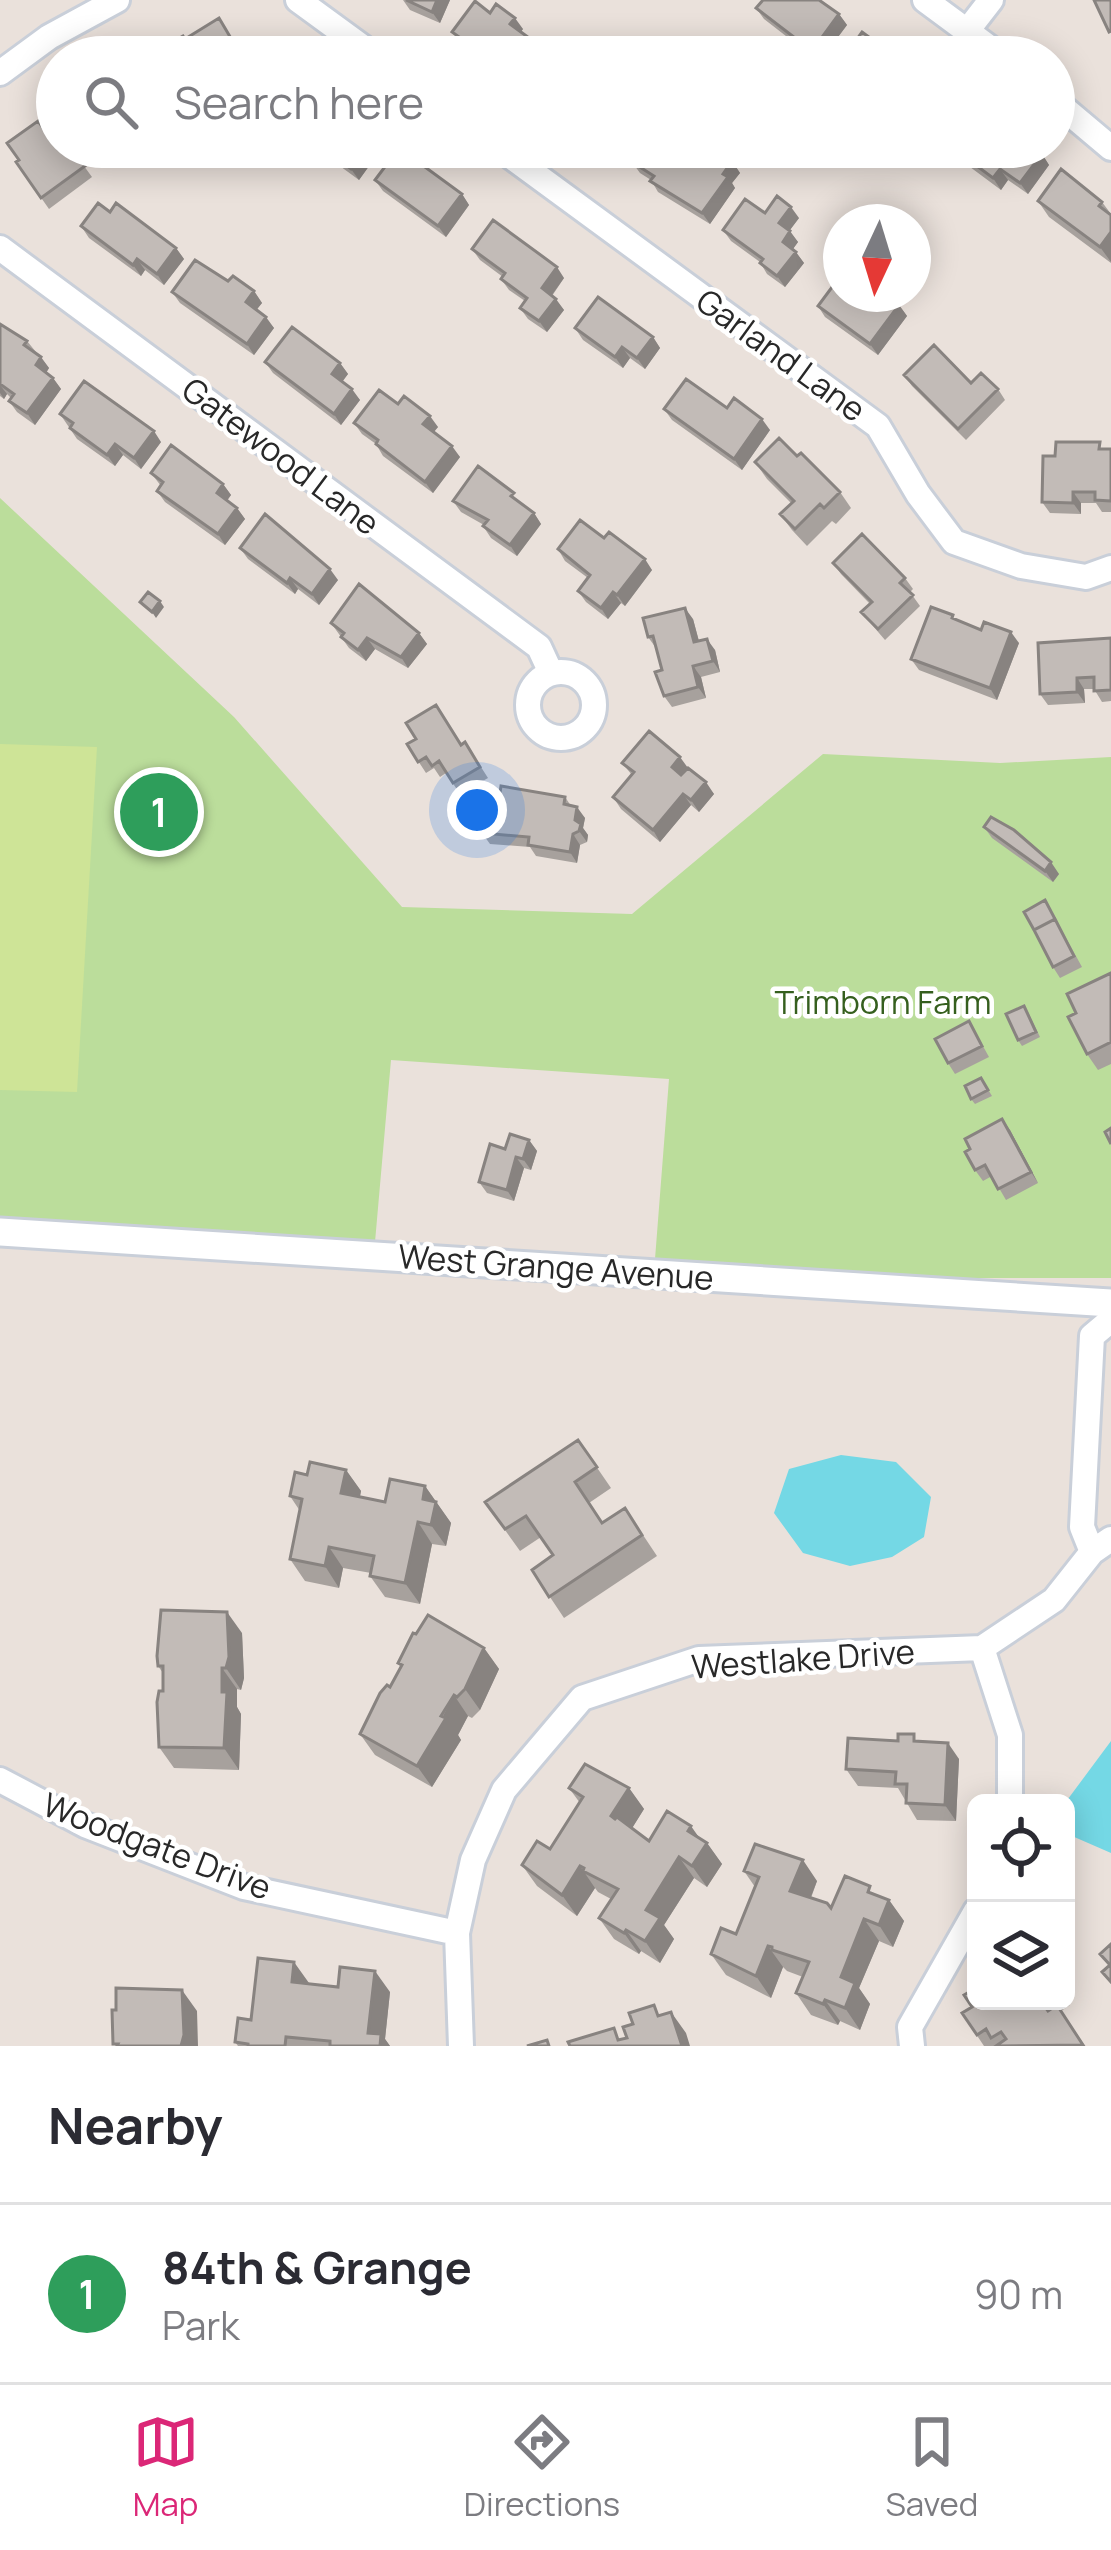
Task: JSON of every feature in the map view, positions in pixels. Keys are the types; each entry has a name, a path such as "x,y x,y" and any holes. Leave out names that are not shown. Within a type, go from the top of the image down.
{"street":[{"path":"51,36 117,0"},
{"path":"298,0 347,36"},
{"path":"926,0 974,36"},
{"path":"967,31 992,0"},
{"path":"0,73 36,47"},
{"path":"1075,118 1111,148"},
{"name":"Garland Lane","path":"528,168 878,426 918,494 954,542 1021,566 1086,577 1111,568"},
{"name":"Gatewood Lane","path":"0,248 539,647 551,673"},
{"name":"West Grange Avenue","path":"0,1232 1111,1303"},
{"path":"1010,1794 1010,1736 982,1648 1054,1600 1102,1546 1082,1527 1092,1336 1111,1320"},
{"name":"Westlake Drive","path":"461,2046 457,1933 472,1860 504,1790 582,1698 699,1659 982,1648"},
{"name":"Woodgate Drive","path":"0,1780 85,1825 244,1887 457,1933"},
{"path":"912,2046 910,2027 967,1927"}],"green space":[{"name":"Trimborn Farm","path":"0,498 234,717 402,907 632,914 823,754 1000,763 1111,757 1111,1278 938,1278 655,1259 669,1079 391,1060 375,1242 0,1219"},
{"path":"0,744 97,747 77,1092 0,1090"}],"water":[{"path":"841,1455 896,1462 931,1497 924,1537 892,1557 850,1566 803,1553 774,1513 789,1469"},
{"path":"1111,1741 1111,1853 1075,1837 1072,1794"}],"building":[{"path":"406,0 437,0 432,12"},
{"path":"763,0 819,0 839,14 823,36 792,36 756,8"},
{"path":"1094,0 1111,0 1111,31 1109,32"},
{"path":"475,1 490,13 496,4 515,18 510,24 526,36 458,36 452,32"},
{"path":"219,18 230,36 190,36"},
{"path":"36,122 36,168 82,168 41,198 7,143"},
{"path":"384,168 426,168 462,194 438,226 375,180"},
{"path":"641,168 727,168 723,174 728,177 702,213 650,181 654,176"},
{"path":"980,168 1031,168 1020,183 1000,169 993,178"},
{"path":"1061,169 1111,215 1111,232 1100,247 1038,201"},
{"path":"777,196 791,207 779,223 790,231 783,242 796,252 777,276 760,263 763,259 723,230 745,199 765,213"},
{"path":"98,203 110,212 116,203 176,248 157,274 137,259 133,265 81,226"},
{"path":"493,220 557,267 542,288 556,299 539,321 520,308 527,298 501,279 505,273 472,249"},
{"path":"195,260 254,291 246,302 266,317 247,344 172,292"},
{"path":"598,297 653,337 637,358 622,347 615,357 575,328"},
{"path":"826,312 894,312 870,344"},
{"path":"0,324 27,341 24,345 41,357 36,365 53,378 27,413 9,401 14,394 0,384"},
{"path":"292,327 340,363 332,374 352,389 334,414 265,362"},
{"path":"934,345 971,383 981,373 998,389 958,429 904,375"},
{"path":"686,379 727,408 734,398 762,419 734,459 664,409"},
{"path":"84,381 154,431 134,458 115,444 107,455 70,428 73,423 60,414"},
{"path":"379,390 398,404 404,396 430,416 423,424 452,446 425,482 354,423"},
{"path":"779,438 840,492 795,529 780,514 794,501 755,462"},
{"path":"1056,442 1100,442 1099,449 1111,449 1111,501 1095,500 1095,492 1073,492 1073,503 1042,502 1043,456 1055,456"},
{"path":"171,445 223,484 217,493 237,508 218,534 157,491 163,482 151,473"},
{"path":"478,466 534,513 510,545 483,526 488,520 453,501"},
{"path":"265,514 330,569 312,594 290,578 287,583 240,548"},
{"path":"580,520 604,538 609,532 645,559 601,608 578,591 590,575 558,549"},
{"path":"862,534 905,578 900,583 913,595 878,629 861,612 872,602 833,563"},
{"path":"359,584 419,633 401,657 367,638 358,650 331,623"},
{"path":"148,592 160,601 152,612 140,602"},
{"path":"931,607 981,630 984,622 1011,632 990,688 911,659"},
{"path":"685,608 694,642 707,639 713,661 693,666 698,687 664,696 655,672 662,670 653,636 648,637 643,618"},
{"path":"1111,638 1111,690 1094,691 1094,677 1077,678 1077,692 1040,694 1038,643"},
{"path":"436,705 480,767 453,783 439,761 432,766 426,757 418,762 407,744 416,739 406,723"},
{"path":"649,731 680,757 672,767 681,775 688,768 706,782 691,800 683,794 653,830 613,797 634,772 622,763"},
{"path":"501,786 565,797 564,804 577,807 575,820 581,824 573,834 570,852 528,845 529,837 482,833 490,791 500,793"},
{"path":"991,817 1051,862 1045,871 984,827"},
{"path":"1045,900 1055,919 1034,930 1024,912"},
{"path":"1055,919 1074,956 1053,967 1034,930"},
{"path":"1111,973 1111,1042 1087,1054 1068,1017 1076,1013 1067,994"},
{"path":"1024,1006 1036,1032 1018,1040 1006,1014"},
{"path":"969,1021 982,1046 948,1063 935,1039"},
{"path":"981,1078 988,1090 971,1099 965,1086"},
{"path":"1002,1119 1031,1172 998,1189 985,1165 975,1170 965,1152 970,1149 965,1139"},
{"path":"510,1134 529,1140 523,1159 516,1157 507,1190 479,1182 490,1144 505,1149"},
{"path":"578,1440 597,1467 575,1482 602,1523 625,1508 642,1535 549,1597 532,1570 553,1555 526,1516 505,1529 485,1502"},
{"path":"310,1462 346,1470 341,1493 385,1502 390,1479 425,1486 423,1499 436,1502 431,1525 418,1522 405,1583 370,1576 374,1556 329,1547 325,1566 290,1559 302,1499 290,1496 295,1472 307,1475"},
{"path":"161,1610 227,1612 229,1657 222,1668 222,1692 227,1692 224,1748 159,1747"},
{"path":"428,1615 484,1648 465,1689 454,1695 441,1716 446,1718 417,1766 360,1734 380,1693 390,1687 402,1665 398,1663 413,1633"},
{"path":"898,1734 914,1734 914,1741 948,1743 945,1805 906,1803 907,1784 895,1784 896,1772 846,1769 848,1738 898,1741"},
{"path":"585,1764 629,1788 611,1816 615,1819 649,1841 667,1811 707,1843 692,1866 679,1857 646,1910 660,1918 645,1941 599,1918 618,1889 580,1866 562,1895 522,1865 537,1841 550,1849 583,1797 569,1788"},
{"path":"755,1844 803,1860 790,1891 831,1908 845,1876 889,1900 879,1925 864,1919 841,1977 855,1983 845,2008 796,1993 809,1962 772,1947 768,1946 756,1976 711,1954 721,1928 736,1934 759,1877 744,1871"},
{"path":"1111,1944 1111,1982 1102,1972 1110,1965 1100,1954"},
{"path":"258,1958 294,1962 292,1982 338,1987 340,1967 375,1971 368,2033 381,2034 380,2046 330,2046 330,2041 286,2037 285,2046 235,2042 238,2018 251,2020"},
{"path":"116,1988 182,1990 181,2046 113,2044"},
{"path":"654,2005 658,2016 671,2012 682,2046 570,2046 568,2042 614,2028 618,2040 627,2038 623,2027 633,2024 629,2013"},
{"path":"1060,2010 1083,2045 996,2046 1006,2039 1001,2032 991,2038 986,2029 977,2035 962,2013"}],"place":[{"name":"84th & Grange","path":"159,812"}]}
